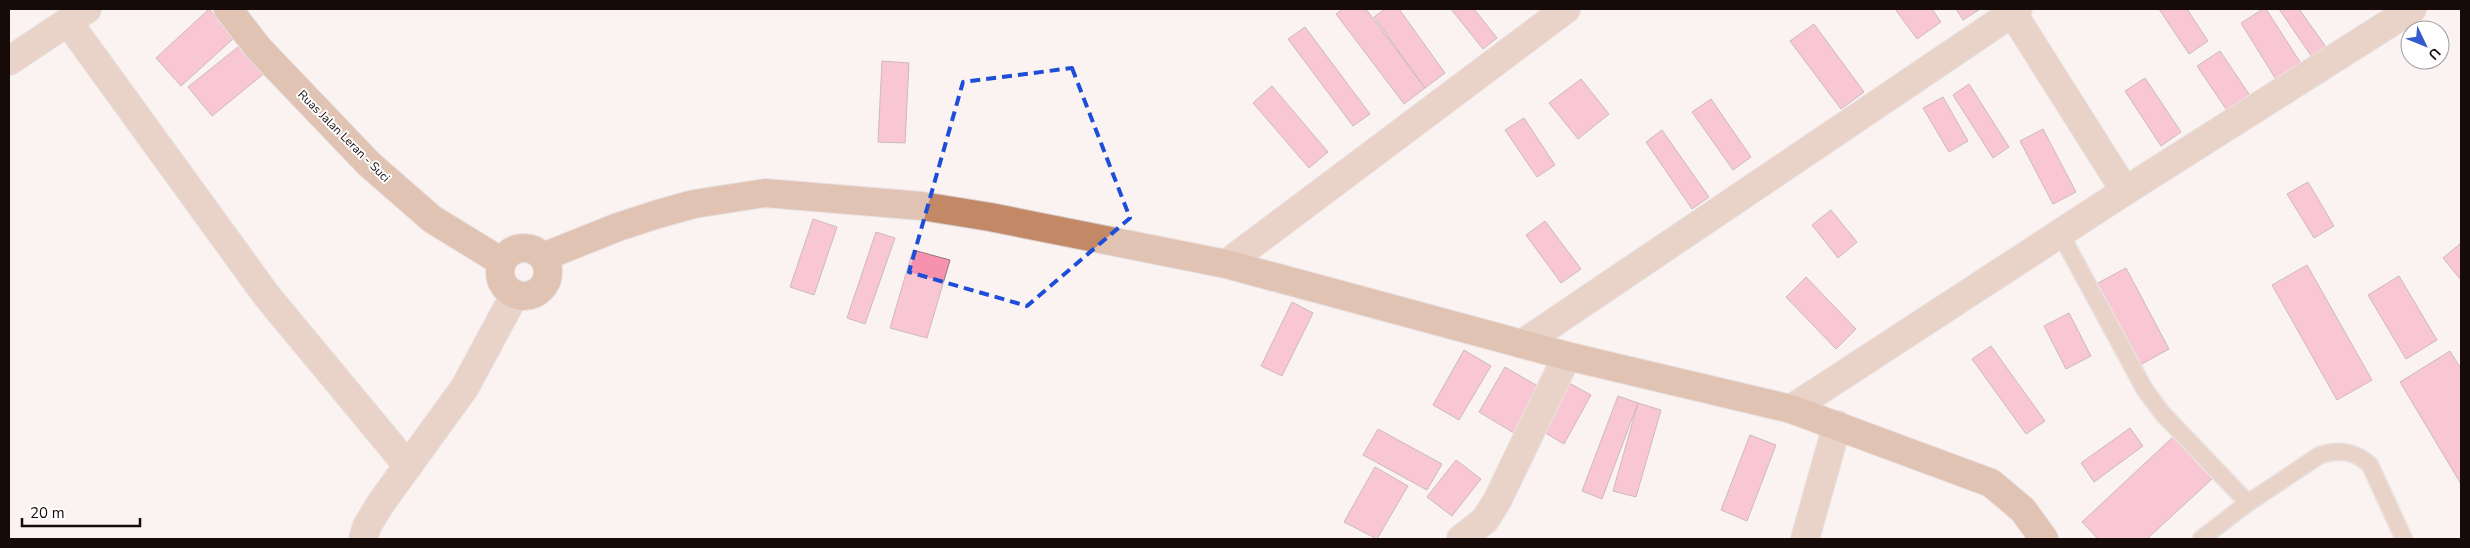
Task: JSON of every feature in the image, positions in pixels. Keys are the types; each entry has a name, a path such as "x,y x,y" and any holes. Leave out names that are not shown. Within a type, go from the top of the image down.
{"main road":[{"name":"Ruas Jalan Leran - Suci","path":"228,9 259,49 369,164 432,219 502,262"},
{"path":"543,257 618,226 658,214 694,204 766,193 922,206 990,217 1226,264 1567,356 1791,409 1990,483 2023,510 2044,539"},
{"path":"525,247 532,248 543,257 549,272 544,287 530,296 514,294 503,284 500,277 502,262 511,251 525,247"}],"street":[{"path":"1226,264 1566,9"},
{"path":"1791,409 2125,191 2412,9"},
{"path":"1522,344 2014,10 2125,191"},
{"path":"9,61 77,15 267,296 408,466"},
{"path":"363,539 367,526 465,388 514,294"},
{"path":"1462,539 1485,520 1497,501 1567,356"},
{"path":"1804,539 1836,426"}],"lane":[{"path":"2060,233 2145,390 2163,414 2248,503"},
{"path":"2201,539 2248,503 2320,455 2334,451 2347,451 2362,457 2370,465 2404,539"}],"highlighted area":[{"path":"1072,68 1130,218 1027,306 909,272 963,82"}],"building":[{"path":"209,9 234,38 181,86 156,58"},
{"path":"1343,9 1366,9 1425,88 1404,104 1336,14"},
{"path":"1385,9 1399,9 1445,73 1425,88 1374,17"},
{"path":"1451,9 1474,9 1497,38 1483,49"},
{"path":"1895,9 1932,9 1941,22 1917,39"},
{"path":"1956,9 1980,9 1963,20"},
{"path":"2159,9 2187,9 2208,41 2189,54"},
{"path":"2266,9 2302,65 2277,81 2241,23"},
{"path":"2279,9 2299,9 2326,47 2312,57"},
{"path":"1814,24 1864,92 1841,109 1790,41"},
{"path":"1305,27 1370,114 1353,126 1288,39"},
{"path":"243,43 266,72 212,116 188,87"},
{"path":"2220,51 2251,97 2228,112 2197,66"},
{"path":"882,61 909,63 905,143 878,142"},
{"path":"2145,78 2181,132 2161,146 2125,91"},
{"path":"1581,79 1609,114 1578,139 1549,103"},
{"path":"1969,84 2009,147 1993,158 1953,95"},
{"path":"1272,86 1328,152 1309,168 1253,103"},
{"path":"1943,97 1968,141 1949,152 1923,108"},
{"path":"1711,99 1751,157 1733,170 1692,112"},
{"path":"1524,118 1555,165 1537,177 1505,130"},
{"path":"2043,129 2076,192 2053,204 2020,141"},
{"path":"1662,130 1709,197 1692,209 1646,142"},
{"path":"2308,182 2334,226 2314,238 2287,194"},
{"path":"1831,210 1857,242 1838,258 1812,225"},
{"path":"813,219 837,227 814,295 790,287"},
{"path":"1545,221 1581,269 1561,283 1526,235"},
{"path":"876,232 895,238 865,324 847,318"},
{"path":"2461,243 2461,280 2443,258"},
{"path":"913,250 950,260 927,338 890,328"},
{"path":"2307,265 2372,380 2337,400 2272,285"},
{"path":"2126,268 2169,349 2140,365 2096,284"},
{"path":"2399,276 2437,340 2406,359 2368,295"},
{"path":"1806,277 1856,329 1836,349 1786,297"},
{"path":"1292,302 1313,313 1282,376 1261,366"},
{"path":"2069,313 2091,356 2066,369 2044,326"},
{"path":"1991,346 2045,421 2026,434 1972,359"},
{"path":"1464,350 1491,366 1459,420 1433,405"},
{"path":"2450,351 2461,369 2461,484 2400,382"},
{"path":"1505,367 1541,388 1514,433 1479,412"},
{"path":"1569,383 1591,395 1564,444 1542,431"},
{"path":"1618,396 1638,403 1602,499 1582,491"},
{"path":"1638,403 1661,410 1636,497 1613,491"},
{"path":"2130,428 2143,446 2094,482 2081,463"},
{"path":"1378,429 1442,464 1427,490 1363,455"},
{"path":"1750,435 1776,445 1747,521 1721,510"},
{"path":"2174,436 2213,478 2147,539 2098,539 2082,522"},
{"path":"1456,460 1481,479 1452,516 1427,497"},
{"path":"1375,467 1408,486 1377,539 1344,522"}]}
